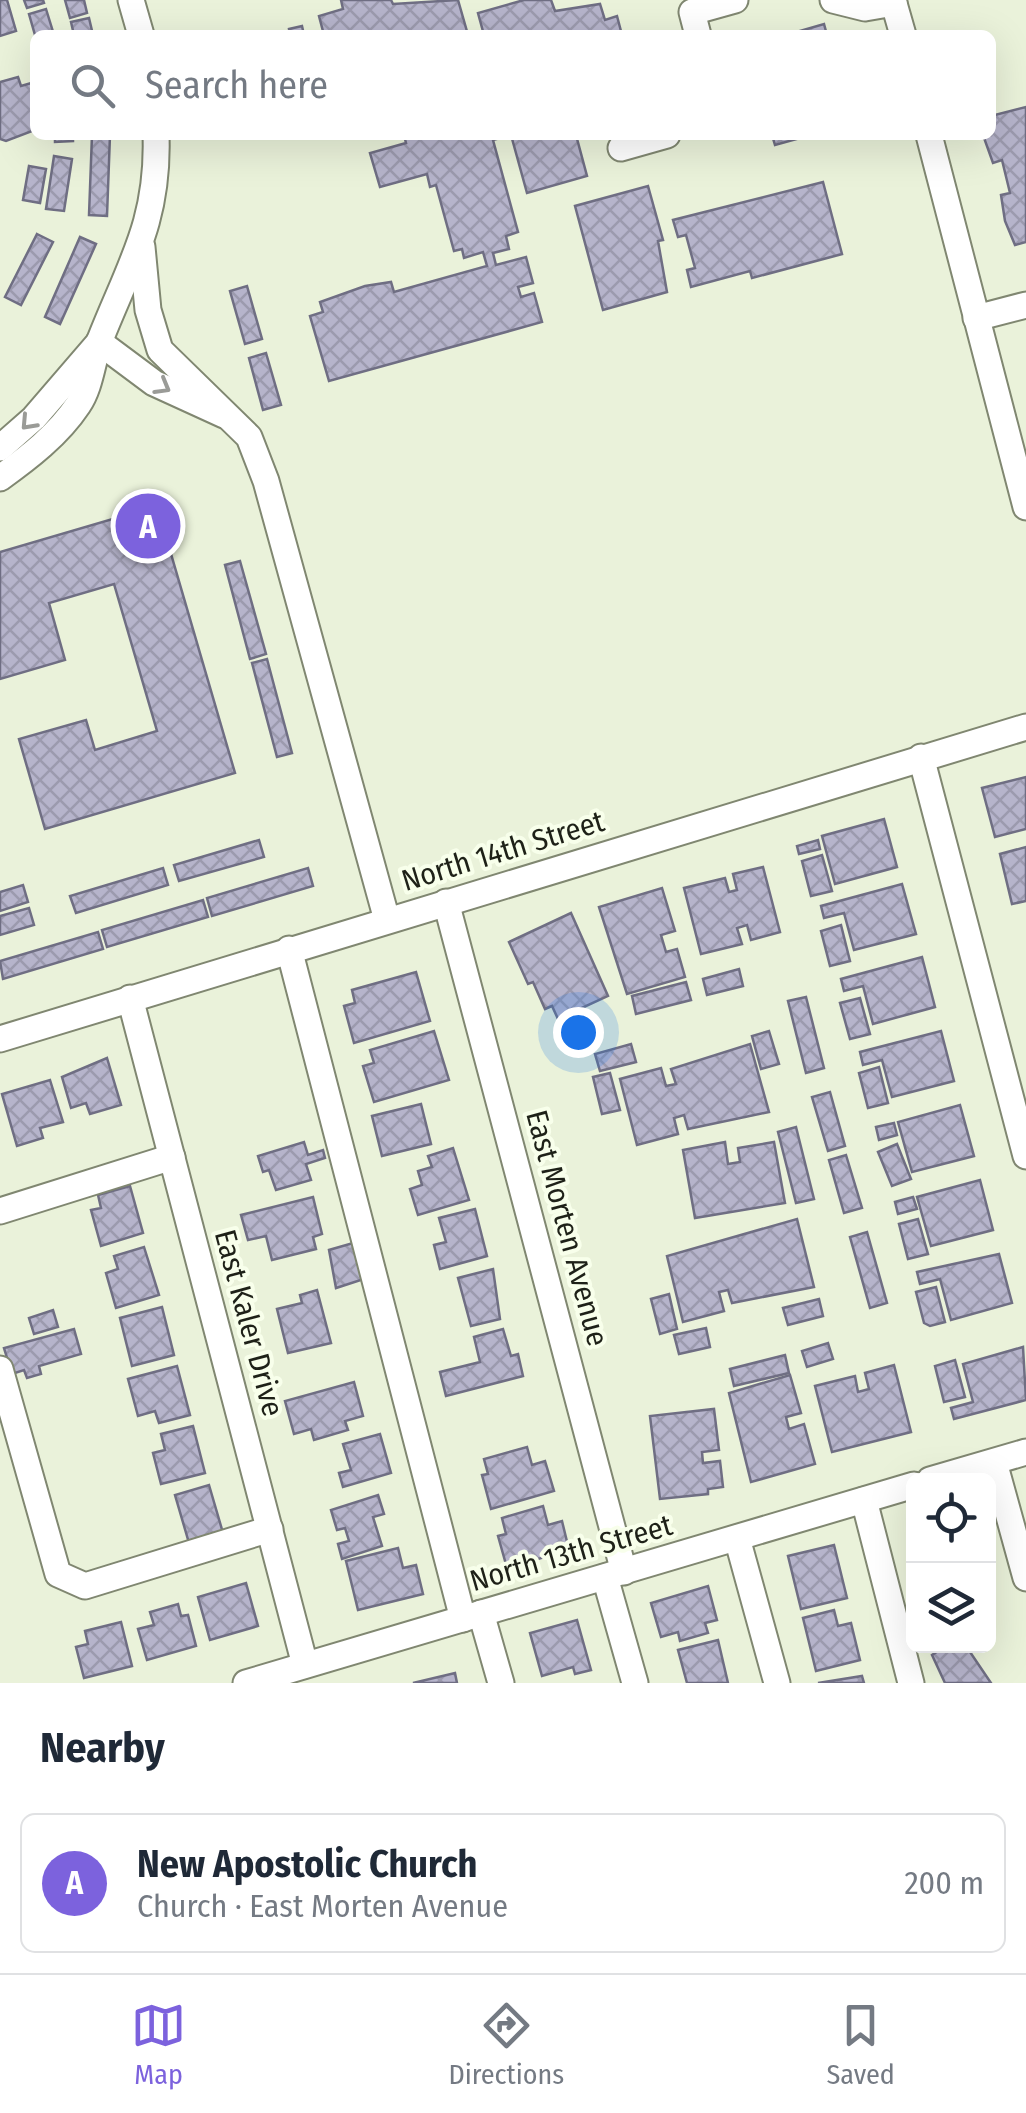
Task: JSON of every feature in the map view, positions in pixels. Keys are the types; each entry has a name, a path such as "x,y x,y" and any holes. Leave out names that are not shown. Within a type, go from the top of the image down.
{"street":[{"path":"131,0 140,30"},
{"path":"697,30 692,12 735,0"},
{"path":"833,0 865,8 894,1 902,30"},
{"path":"0,478 31,455 79,404 99,342 142,247 152,199 156,140"},
{"path":"621,148 649,140"},
{"path":"930,140 976,318 1018,444 1026,506"},
{"path":"142,247 148,310 160,350 249,437 266,480 387,920"},
{"path":"976,318 1026,304"},
{"path":"99,342 154,383 234,419"},
{"path":"0,448 34,418 99,342"},
{"name":"North 14th Street","path":"0,1039 1026,727"},
{"path":"920,757 1026,1156"},
{"name":"East Morten Avenue","path":"446,902 614,1574 635,1683"},
{"path":"288,949 472,1616 501,1683"},
{"name":"East Kaler Drive","path":"130,998 306,1664"},
{"path":"0,1211 172,1157"},
{"path":"0,1369 58,1574 84,1586 270,1529"},
{"path":"955,1473 1026,1452"},
{"path":"994,1462 1026,1578"},
{"name":"North 13th Street","path":"246,1683 906,1488"},
{"path":"864,1500 911,1683"},
{"path":"737,1538 777,1683"}],"building":[{"path":"0,0 7,0 16,31 0,36"},
{"path":"24,0 43,0 44,3 27,8"},
{"path":"65,0 84,0 87,13 70,18"},
{"path":"341,0 391,0 393,4 458,0 467,30 323,30 319,16 343,9"},
{"path":"524,0 551,0 555,11 600,4 605,20 617,16 621,30 483,30 478,13"},
{"path":"46,9 52,30 34,30 29,14"},
{"path":"89,18 92,30 73,30 71,22"},
{"path":"824,24 826,30 803,30"},
{"path":"18,77 21,86 30,83 30,132 6,141 0,139 0,82"},
{"path":"1026,107 1026,242 1015,245 1005,221 1001,195 1010,193 1002,160 993,163 985,140 996,140 996,115"},
{"path":"92,140 110,140 107,216 89,215"},
{"path":"405,140 493,140 518,232 506,236 509,249 493,253 496,265 526,257 533,283 518,287 521,297 534,293 542,322 329,381 310,316 323,312 320,302 365,286 391,282 394,292 487,266 483,252 464,258 462,249 454,251 436,185 430,187 427,174 380,187 370,153 406,143"},
{"path":"512,140 577,140 587,176 527,193"},
{"path":"54,156 72,159 64,211 46,209"},
{"path":"29,166 46,169 40,203 23,200"},
{"path":"823,182 842,254 752,278 750,271 691,287 687,270 695,268 686,235 678,237 673,220"},
{"path":"648,186 663,240 658,241 667,292 603,310 575,206"},
{"path":"37,234 53,242 21,305 5,297"},
{"path":"80,237 96,244 60,324 45,317"},
{"path":"247,286 262,339 245,344 230,291"},
{"path":"266,353 281,405 263,410 249,358"},
{"path":"157,506 235,773 45,829 19,739 86,720 95,750 157,731 114,584 49,603 65,660 0,679 0,552"},
{"path":"240,561 266,654 250,659 225,565"},
{"path":"267,659 292,753 277,757 252,663"},
{"path":"1026,777 1026,829 995,837 982,788"},
{"path":"884,819 897,867 835,884 822,836"},
{"path":"259,840 264,857 179,881 174,865"},
{"path":"818,840 820,849 799,854 797,846"},
{"path":"1026,847 1026,901 1012,904 1000,854"},
{"path":"822,855 832,891 811,896 802,861"},
{"path":"763,867 780,932 751,940 747,925 737,928 742,944 701,954 684,888 725,878 729,892 737,890 733,874"},
{"path":"163,868 168,885 76,913 70,896"},
{"path":"308,868 313,886 212,916 207,898"},
{"path":"902,884 916,934 854,950 844,913 824,918 821,906"},
{"path":"23,885 28,902 0,911 0,892"},
{"path":"662,888 675,931 661,935 666,952 677,949 685,977 627,994 599,907"},
{"path":"203,900 208,917 107,947 102,930"},
{"path":"29,908 34,925 0,935 0,916"},
{"path":"571,913 608,996 558,1019 552,1006 545,1009 533,982 528,984 509,942"},
{"path":"841,925 850,961 830,966 821,931"},
{"path":"98,932 103,949 3,979 0,961"},
{"path":"922,957 935,1007 873,1024 863,986 844,991 841,979"},
{"path":"739,969 743,986 707,995 703,979"},
{"path":"416,972 430,1021 354,1043 344,1006 355,1003 352,990"},
{"path":"686,982 691,1000 636,1014 632,996"},
{"path":"806,997 824,1068 806,1073 788,1001"},
{"path":"860,998 870,1034 850,1039 840,1003"},
{"path":"434,1031 449,1080 374,1102 363,1066 374,1063 370,1050"},
{"path":"769,1031 779,1064 761,1069 752,1036"},
{"path":"941,1031 954,1081 892,1097 882,1060 863,1065 860,1052"},
{"path":"631,1044 636,1062 600,1071 595,1054"},
{"path":"750,1044 769,1112 688,1129 684,1115 674,1118 678,1134 637,1145 620,1079 661,1068 666,1086 676,1084 671,1069"},
{"path":"107,1058 121,1105 90,1114 86,1103 71,1108 62,1077"},
{"path":"879,1067 888,1103 868,1108 859,1073"},
{"path":"610,1073 620,1110 602,1114 593,1077"},
{"path":"50,1080 63,1122 40,1128 43,1138 17,1146 2,1094"},
{"path":"830,1092 845,1146 828,1151 812,1097"},
{"path":"421,1104 431,1144 382,1156 372,1116"},
{"path":"960,1105 974,1156 912,1172 898,1122"},
{"path":"894,1123 897,1135 879,1140 876,1127"},
{"path":"796,1127 814,1199 796,1203 778,1132"},
{"path":"304,1142 308,1155 323,1150 325,1158 306,1164 311,1180 276,1190 269,1170 263,1172 258,1156"},
{"path":"725,1142 728,1164 740,1162 738,1148 774,1142 785,1203 695,1218 683,1150"},
{"path":"897,1144 911,1179 892,1186 878,1152"},
{"path":"453,1148 469,1200 418,1215 410,1189 422,1185 418,1171 432,1167 428,1156"},
{"path":"846,1155 862,1208 844,1213 829,1160"},
{"path":"980,1180 993,1230 931,1246 917,1197"},
{"path":"130,1186 143,1233 101,1246 91,1210 101,1208 98,1195"},
{"path":"313,1197 322,1234 313,1237 316,1249 272,1260 266,1236 248,1240 241,1215"},
{"path":"913,1197 917,1209 898,1214 895,1202"},
{"path":"475,1209 487,1256 440,1269 434,1245 446,1242 439,1218"},
{"path":"797,1219 814,1287 732,1303 728,1290 719,1292 724,1311 683,1322 667,1256"},
{"path":"918,1219 928,1254 908,1259 899,1224"},
{"path":"867,1232 887,1303 870,1308 850,1237"},
{"path":"353,1243 364,1279 336,1288 329,1250"},
{"path":"144,1247 159,1295 116,1308 106,1273 118,1269 114,1256"},
{"path":"999,1254 1012,1303 951,1320 940,1279 920,1284 917,1272"},
{"path":"493,1269 500,1319 471,1326 458,1278"},
{"path":"936,1287 945,1322 930,1326 924,1323 916,1292"},
{"path":"317,1290 331,1343 288,1353 277,1309 302,1303 300,1295"},
{"path":"669,1294 677,1329 660,1334 651,1299"},
{"path":"819,1299 823,1316 788,1325 783,1308"},
{"path":"162,1307 174,1355 132,1366 120,1318"},
{"path":"53,1310 58,1327 34,1334 29,1318"},
{"path":"706,1328 710,1347 679,1354 674,1335"},
{"path":"74,1329 81,1354 39,1366 41,1374 27,1378 24,1370 12,1374 4,1348"},
{"path":"503,1329 511,1356 518,1354 523,1376 446,1396 440,1372 480,1362 474,1337"},
{"path":"828,1343 833,1359 807,1367 802,1351"},
{"path":"1023,1347 1026,1400 954,1419 951,1408 973,1402 963,1364"},
{"path":"785,1355 789,1373 734,1386 730,1369"},
{"path":"955,1360 965,1397 944,1402 935,1366"},
{"path":"894,1365 911,1432 832,1452 815,1386 855,1376 858,1392 869,1389 865,1373"},
{"path":"177,1366 190,1415 159,1423 155,1411 138,1416 128,1379"},
{"path":"790,1375 801,1413 786,1417 789,1429 804,1424 815,1464 751,1482 729,1393"},
{"path":"354,1382 363,1416 345,1421 348,1430 314,1440 311,1429 294,1434 285,1401"},
{"path":"714,1409 719,1450 702,1452 703,1463 720,1461 723,1487 708,1489 708,1494 660,1499 650,1416"},
{"path":"193,1426 205,1473 161,1484 153,1453 165,1450 161,1434"},
{"path":"380,1434 391,1473 343,1487 339,1473 351,1470 343,1444"},
{"path":"527,1447 532,1465 545,1461 554,1491 491,1509 482,1475 488,1474 484,1459"},
{"path":"209,1485 223,1533 189,1543 175,1495"},
{"path":"378,1495 384,1514 373,1517 382,1546 342,1559 338,1544 349,1541 345,1528 337,1530 331,1510"},
{"path":"543,1506 548,1525 562,1521 569,1550 507,1568 498,1536 506,1534 502,1518"},
{"path":"834,1545 847,1598 801,1609 788,1556"},
{"path":"398,1548 403,1568 416,1565 423,1594 358,1610 346,1561"},
{"path":"246,1583 258,1626 210,1640 198,1597"},
{"path":"708,1586 717,1620 705,1623 708,1633 680,1641 678,1632 661,1637 651,1603"},
{"path":"178,1604 181,1616 188,1615 196,1646 147,1660 138,1629 154,1625 150,1612"},
{"path":"834,1610 838,1626 851,1623 860,1660 816,1671 803,1618"},
{"path":"577,1620 591,1670 575,1674 573,1667 542,1676 530,1633"},
{"path":"121,1622 132,1666 84,1678 76,1647 88,1644 85,1631"},
{"path":"718,1640 728,1683 687,1683 678,1650"},
{"path":"971,1653 991,1683 945,1683 932,1655"},
{"path":"455,1673 457,1683 413,1683"},
{"path":"862,1676 864,1683 818,1683"}],"place":[{"name":"New Apostolic Church","path":"148,526"}]}
